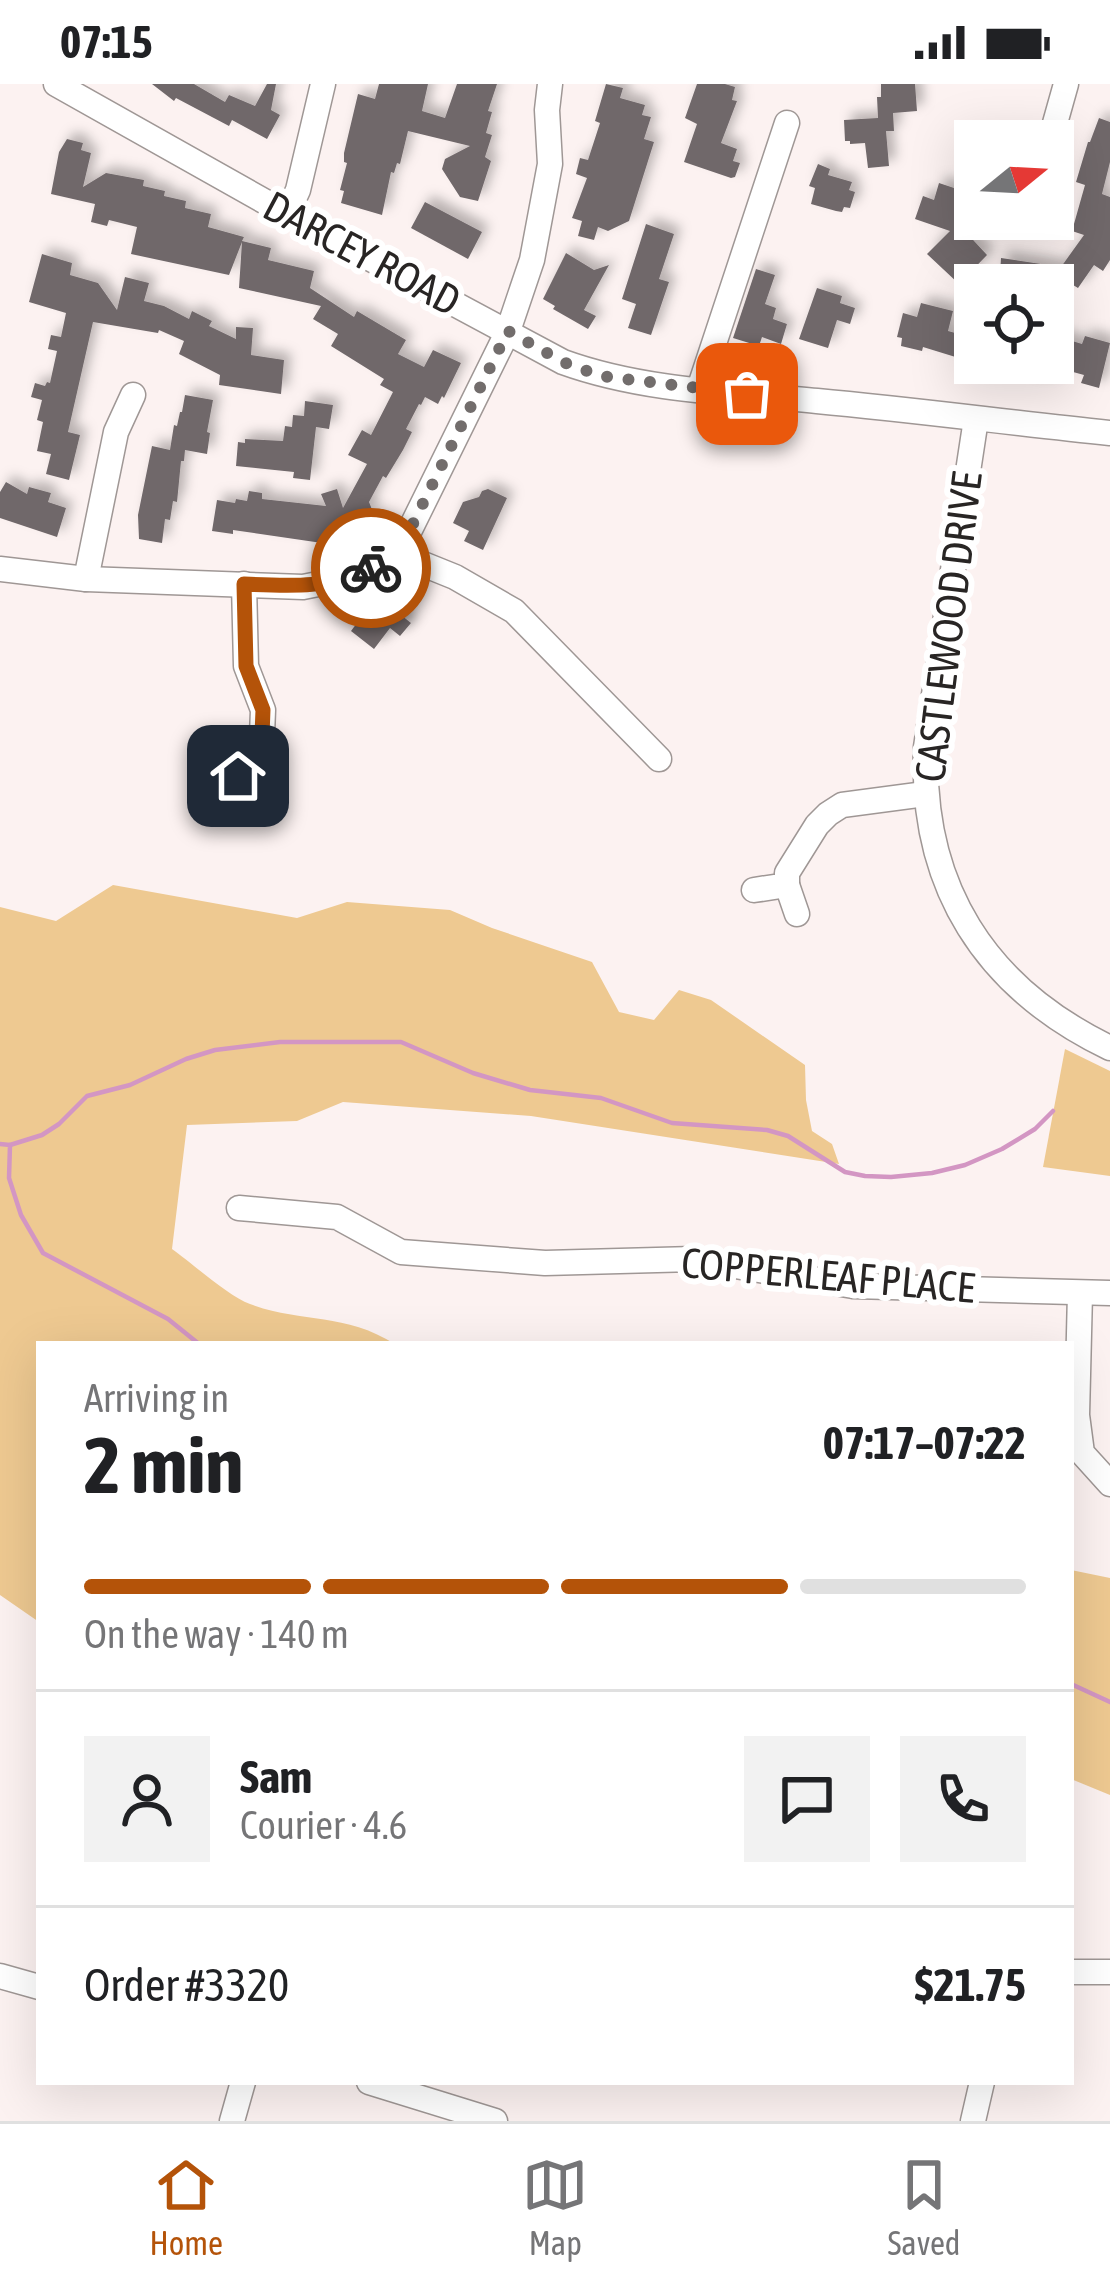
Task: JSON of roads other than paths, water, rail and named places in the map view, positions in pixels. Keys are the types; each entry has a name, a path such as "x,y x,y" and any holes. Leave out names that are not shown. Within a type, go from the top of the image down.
{"street":[{"name":"DARCEY ROAD","path":"57,84 287,214 563,362 601,376 1110,433"},
{"path":"287,214 298,190 323,84"},
{"path":"2,574 303,586 353,577 398,554 508,331 532,260 550,164 550,84"},
{"path":"1056,120 1066,84"},
{"path":"700,389 787,123"},
{"path":"86,579 116,432 133,395"},
{"name":"CASTLEWOOD DRIVE","path":"976,419 926,747 928,824 941,870 981,946 1055,1018 1110,1048"},
{"path":"398,554 455,577 514,611 659,759"},
{"path":"244,584 246,666 263,710 262,735 246,768 271,782"},
{"path":"797,914 788,873 828,814 842,806 925,794"},
{"path":"754,890 787,885"},
{"name":"COPPERLEAF PLACE","path":"239,1208 338,1217 401,1252 545,1263 694,1259 853,1286 1110,1293"},
{"path":"1080,1293 1077,1460 1110,1484"},
{"path":"1074,1972 1110,1972"},
{"path":"0,1976 36,1986"},
{"path":"232,2121 242,2085"},
{"path":"379,2085 495,2121"},
{"path":"973,2121 981,2085"}],"waterway":[{"path":"10,1145 42,1135 87,1096 130,1085 215,1050 280,1042 401,1042 473,1073 530,1090 601,1098 672,1123 767,1130 788,1136 845,1172 865,1176 932,1173 965,1165 1035,1129 1053,1111"},
{"path":"0,1144 10,1145 9,1178 21,1215 43,1253 168,1319 195,1341"},
{"path":"1074,1685 1110,1702"}]}
